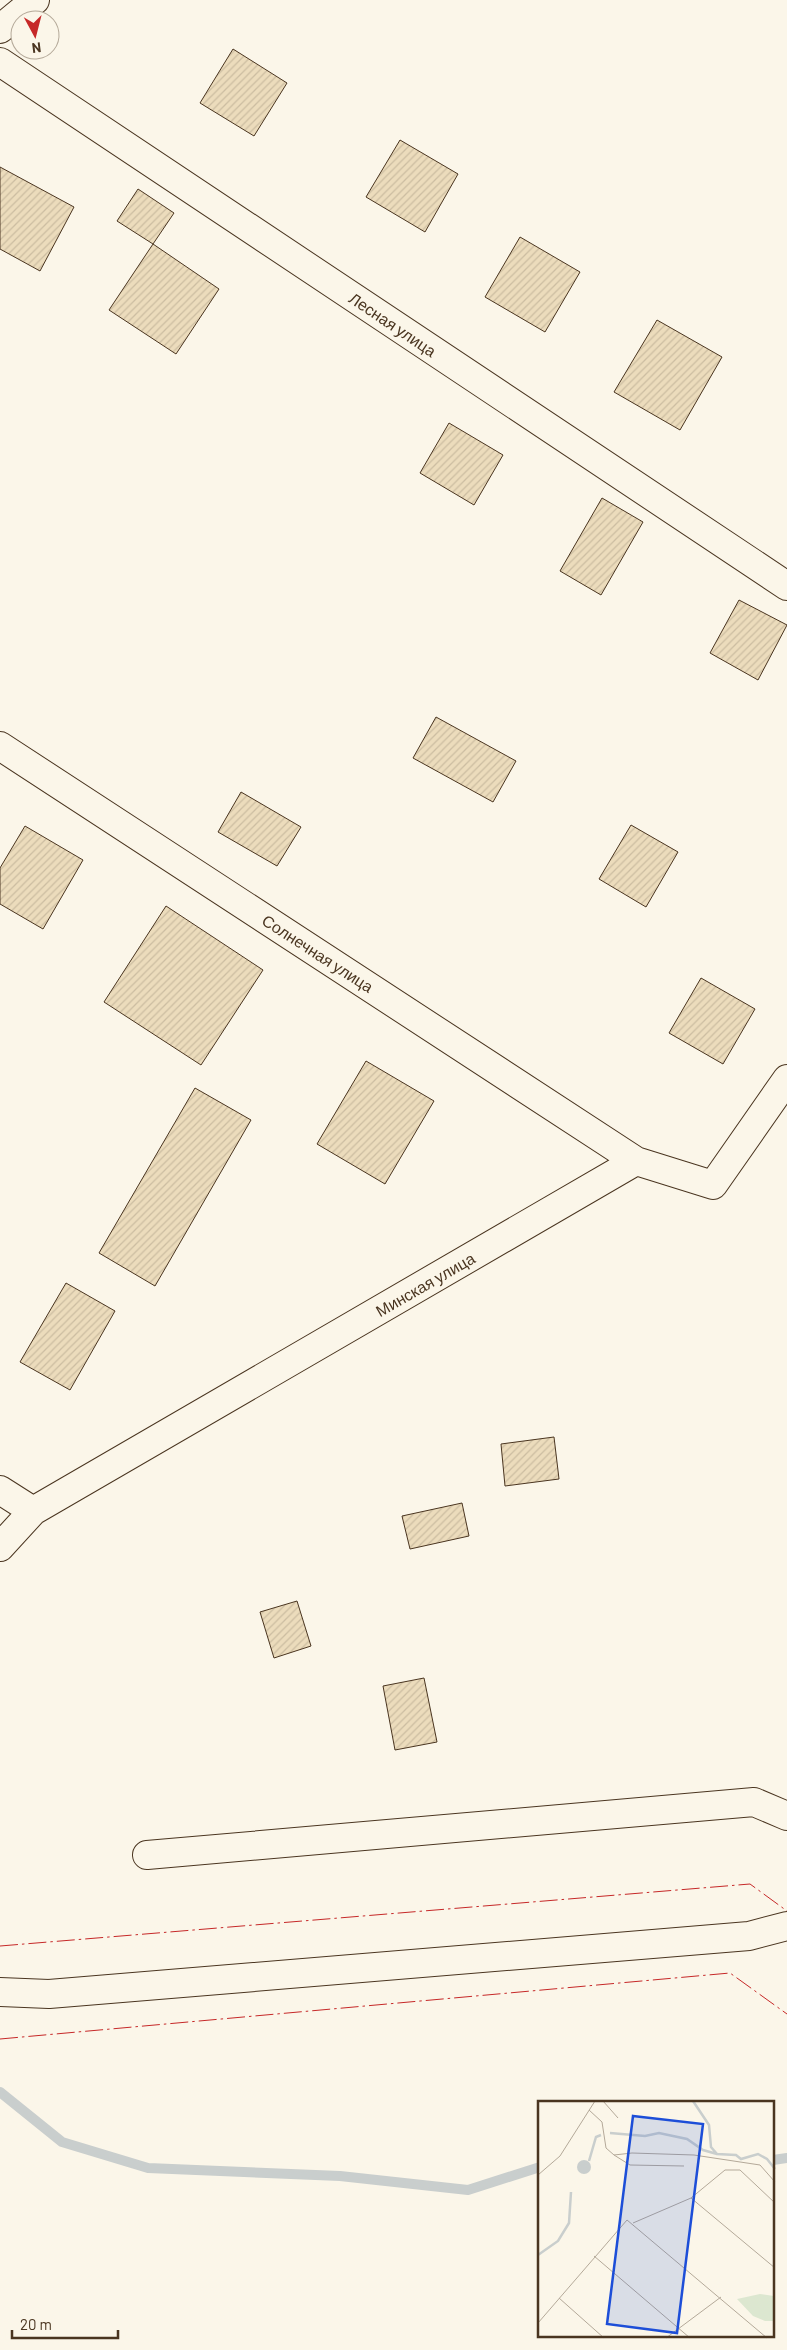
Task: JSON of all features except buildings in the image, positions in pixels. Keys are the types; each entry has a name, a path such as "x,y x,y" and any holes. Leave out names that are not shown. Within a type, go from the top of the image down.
{"street":[{"path":"0,29 35,0"},
{"name":"Лесная улица","path":"0,62 787,586"},
{"name":"Солнечная улица","path":"0,746 636,1161"},
{"path":"636,1161 713,1185 787,1079"},
{"name":"Минская улица","path":"0,1547 32,1511 636,1161"},
{"path":"0,1490 32,1511"},
{"path":"147,1855 754,1802 787,1816"},
{"path":"0,1992 49,1994 740,1937 787,1926"}],"waterway":[{"path":"0,2092 62,2142 148,2168 340,2176 468,2190 538,2168"},
{"path":"774,2160 787,2158"}],"power":[{"path":"0,1946 750,1884 787,1911"},
{"path":"0,2039 730,1973 787,2014"}]}
